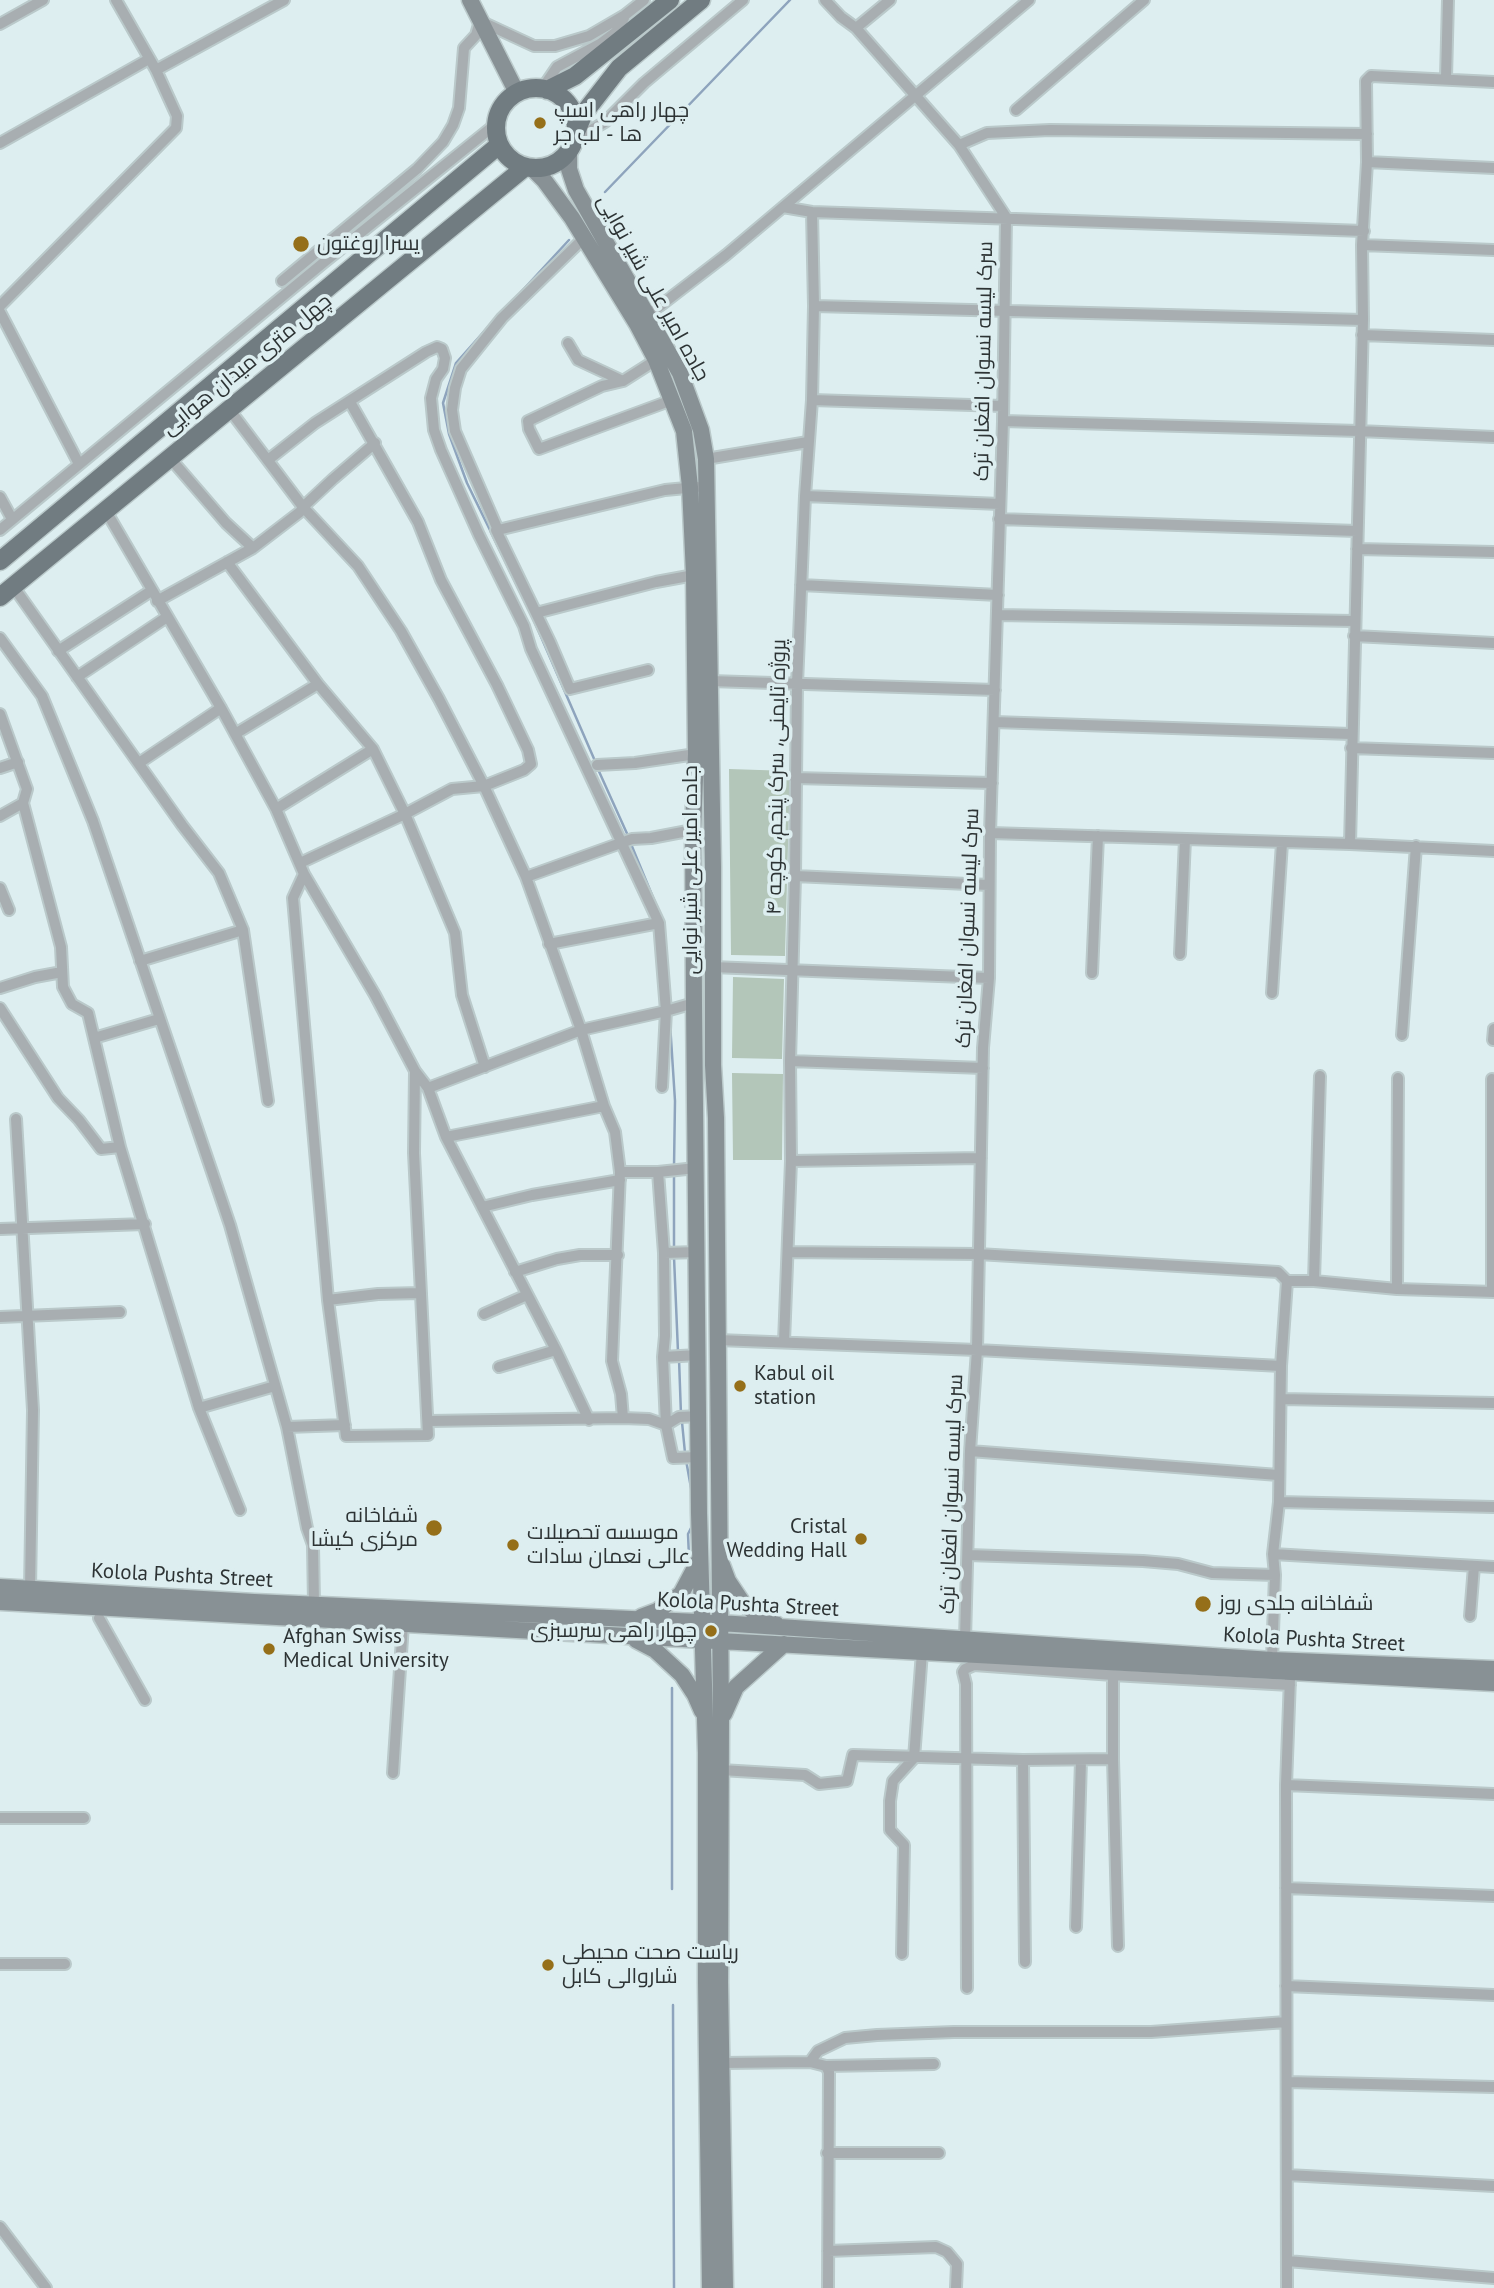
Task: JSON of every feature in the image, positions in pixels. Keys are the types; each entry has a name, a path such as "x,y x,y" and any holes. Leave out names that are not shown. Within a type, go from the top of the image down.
{"main road":[{"path":"470,0 517,93"},
{"path":"670,0 575,76 545,89 529,89 517,93 506,101 496,124 499,145 505,154 528,168 561,203 656,360 684,431 697,487 694,575 694,1003 702,1622 721,1770 722,2063 716,2177"},
{"path":"528,168 553,164 573,141 584,113 619,68 701,0"},
{"path":"545,89 562,97 569,106 574,116 573,141"},
{"name":"جاده امیر علی شیر نوایی","path":"573,141 569,169 576,190 680,373 701,430 705,459 697,487 710,681 713,867 720,1623 713,1720"},
{"path":"0,561 499,145"},
{"name":"چهل متری میدان هوایی","path":"7,592 528,168"},
{"path":"719,1556 728,1581 742,1602 762,1619 785,1627"},
{"path":"632,1628 681,1594 701,1557"},
{"name":"Kolola Pushta Street","path":"0,1587 314,1604 632,1628 702,1622 1272,1660 1494,1669"},
{"path":"0,1602 403,1624 632,1628 703,1641 922,1652 1290,1679 1494,1684"},
{"path":"632,1628 682,1675 713,1720"},
{"path":"725,2288 717,2225 713,1720 736,1687 784,1644"},
{"path":"710,2288 717,2225"}],"street":[{"path":"0,24 43,0"},
{"path":"0,306 176,128 177,116 156,70 116,0"},
{"path":"156,70 284,0"},
{"path":"282,281 417,169 443,142 453,125 458,108 464,48 476,35 480,21 534,46 555,46 589,36 625,15 644,0"},
{"path":"573,141 605,122 644,83 743,0"},
{"path":"825,0 856,28 959,145 1006,217"},
{"path":"856,28 890,0"},
{"path":"648,315 696,279 1029,0"},
{"path":"1016,110 1144,0"},
{"path":"1446,78 1448,0"},
{"path":"545,89 557,67 600,44 616,32 625,15"},
{"path":"0,143 149,59"},
{"path":"1350,844 1363,320 1362,245 1367,162 1366,81 1371,76 1494,82"},
{"path":"0,530 496,124"},
{"path":"959,145 987,134 1050,130 1367,134"},
{"path":"1367,162 1494,168"},
{"path":"783,207 812,212 1364,231"},
{"name":"پروژه تایمنی، سرک پنجم، کوچه ۴","path":"783,1342 792,1161 790,1061 797,684 812,400 812,212"},
{"name":"سرک لیسه نسوان افغان‌ ترک","path":"965,1640 970,1451 977,1350 983,1068 989,978 990,833 1003,421 1006,217"},
{"path":"498,530 455,431 452,410 455,388 461,369 502,318 584,238"},
{"path":"1362,245 1494,250"},
{"path":"316,253 323,263"},
{"path":"814,306 1363,320"},
{"path":"0,312 79,464"},
{"path":"1362,335 1494,340"},
{"path":"568,343 578,360 624,381"},
{"path":"268,460 315,423 349,401 426,352 437,347 442,349 445,358 443,369 436,379 431,398 435,430 442,450 479,535 524,626 531,649 627,841 659,923 669,1010 662,1087"},
{"path":"656,360 624,381 602,386 528,421 529,429 538,449 672,400"},
{"path":"812,400 1003,406"},
{"path":"349,401 418,522 441,580 497,685 528,750 531,764 484,786 452,789 302,869 293,898 328,1300 346,1436 428,1435 414,1153 415,1071"},
{"path":"229,410 303,507 358,566 394,620 484,786 526,877 615,1132 620,1176 612,1361 624,1418"},
{"path":"1003,421 1494,437"},
{"path":"705,459 808,442"},
{"path":"157,601 253,548 300,512 375,443"},
{"path":"170,458 226,523 253,548"},
{"path":"649,670 570,690 495,530 666,489 697,487"},
{"path":"805,496 1000,504"},
{"path":"0,497 12,519"},
{"path":"106,511 220,708 276,809 302,869 375,995 415,1071 428,1088 446,1137 556,1350 589,1420"},
{"path":"999,519 1357,531"},
{"path":"1357,549 1494,552"},
{"path":"227,562 318,684 373,750 405,814 455,933 462,995 485,1067"},
{"path":"536,613 694,575"},
{"path":"801,584 998,595"},
{"path":"58,651 150,591"},
{"path":"7,592 58,651 219,873 243,930 268,1101"},
{"path":"997,615 1354,621"},
{"path":"77,677 167,617"},
{"path":"1354,636 1494,643"},
{"path":"0,638 42,696 93,821 230,1225 286,1427 313,1545 314,1604"},
{"path":"710,681 995,690"},
{"path":"234,734 318,684"},
{"path":"139,763 220,708"},
{"path":"0,714 27,789 23,803 61,947 63,987 72,1004 88,1013 120,1147 199,1408 240,1510"},
{"path":"994,722 1351,734"},
{"path":"1351,748 1494,753"},
{"path":"276,809 373,750"},
{"path":"597,765 635,763 696,754"},
{"path":"0,768 18,762"},
{"path":"795,778 992,783"},
{"path":"0,816 23,803"},
{"path":"526,877 627,841 694,830"},
{"path":"990,833 1416,846 1494,851"},
{"path":"1092,973 1098,836"},
{"path":"1180,954 1185,839"},
{"path":"1272,993 1282,842"},
{"path":"1402,1035 1416,846"},
{"path":"795,876 989,885"},
{"path":"0,888 9,909"},
{"path":"549,944 659,923"},
{"path":"140,961 243,930"},
{"path":"712,967 989,978"},
{"path":"0,988 62,972"},
{"path":"428,1088 581,1030 694,1003"},
{"path":"0,1008 58,1098 101,1149 120,1147"},
{"path":"94,1038 159,1019"},
{"path":"790,1061 983,1068"},
{"path":"1314,1280 1320,1076"},
{"path":"1397,1289 1398,1078"},
{"path":"788,1252 978,1254 1278,1272 1287,1281 1314,1280 1397,1289 1493,1292 1492,1079"},
{"path":"446,1137 604,1106"},
{"path":"16,1119 33,1410 30,1589"},
{"path":"792,1161 981,1158"},
{"path":"482,1207 620,1176 696,1168"},
{"path":"658,1172 670,1253 663,1357 666,1425 676,1457 699,1457"},
{"path":"0,1229 145,1224"},
{"path":"670,1253 697,1252"},
{"path":"515,1272 580,1255 618,1255"},
{"path":"1272,1660 1275,1575 1273,1554 1279,1502 1281,1366 1287,1281"},
{"path":"328,1300 378,1294 421,1293"},
{"path":"484,1314 527,1295"},
{"path":"0,1317 120,1312"},
{"path":"718,1340 1281,1366"},
{"path":"499,1367 556,1350"},
{"path":"663,1357 698,1354"},
{"path":"199,1408 275,1386"},
{"path":"1281,1399 1494,1403"},
{"path":"666,1425 679,1417 700,1416"},
{"path":"429,1421 624,1418 649,1419 666,1425"},
{"path":"286,1427 345,1425"},
{"path":"970,1451 1278,1475"},
{"path":"1279,1502 1494,1507"},
{"path":"1273,1554 1494,1567"},
{"path":"968,1555 1143,1561 1178,1564 1212,1573 1275,1575"},
{"path":"1470,1616 1474,1566"},
{"path":"99,1618 145,1700"},
{"path":"393,1773 403,1624"},
{"path":"902,1954 904,1845 890,1830 890,1801 893,1782 914,1758 922,1652"},
{"path":"967,1988 966,1684 963,1672 969,1665 1113,1675 1290,1679 1286,1785 1287,2288"},
{"path":"1113,1675 1118,1946"},
{"path":"721,1770 805,1775 819,1784 847,1781 853,1755 1023,1760 1113,1759"},
{"path":"1023,1760 1025,1962"},
{"path":"1076,1927 1081,1760"},
{"path":"1286,1785 1494,1794"},
{"path":"0,1818 84,1818"},
{"path":"1286,1888 1494,1896"},
{"path":"0,1965 65,1964"},
{"path":"1286,1986 1494,1995"},
{"path":"810,2062 818,2051 828,2045 856,2037 915,2033 1151,2032 1286,2022"},
{"path":"722,2063 810,2062 826,2066 934,2064"},
{"path":"826,2066 829,2072 828,2288"},
{"path":"1287,2082 1494,2087"},
{"path":"827,2153 939,2153"},
{"path":"1287,2175 1494,2186"},
{"path":"0,2228 46,2288"},
{"path":"828,2251 936,2247 947,2252 957,2264 956,2288"},
{"path":"1287,2261 1494,2278"}],"green space":[{"path":"729,769 790,771 785,956 731,955"},
{"path":"733,977 784,979 782,1059 732,1058"},
{"path":"732,1073 783,1074 782,1160 733,1160"}],"waterway":[{"path":"605,192 790,0"},
{"path":"521,292 569,240"},
{"path":"488,327 456,363 443,403 449,434 467,483 526,604"},
{"path":"532,616 595,761"},
{"path":"597,767 629,838"},
{"path":"631,844 659,912"},
{"path":"670,1023 675,1101 674,1167"},
{"path":"674,1173 674,1251"},
{"path":"674,1257 678,1352"},
{"path":"679,1359 681,1415"},
{"path":"682,1422 685,1453"},
{"path":"686,1460 691,1488"},
{"path":"689,1557 688,1534 692,1526"},
{"path":"672,1688 672,1889"},
{"path":"673,2005 674,2288"}],"place":[{"name":"چهار راهی اسپ ها - لب جر","path":"540,123"},
{"name":"یسرا روغتون","path":"301,244"},
{"name":"Kabul oil station","path":"740,1386"},
{"name":"شفاخانه مرکزی کیشا","path":"434,1528"},
{"name":"Cristal Wedding Hall","path":"861,1539"},
{"name":"موسسه تحصیلات عالی نعمان سادات","path":"513,1545"},
{"name":"شفاخانه جلدی روز","path":"1203,1604"},
{"name":"چهار راهی سرسبزی","path":"711,1631"},
{"name":"Afghan Swiss Medical University","path":"269,1649"},
{"name":"ریاست صحت محیطی شاروالی کابل","path":"548,1965"}]}
